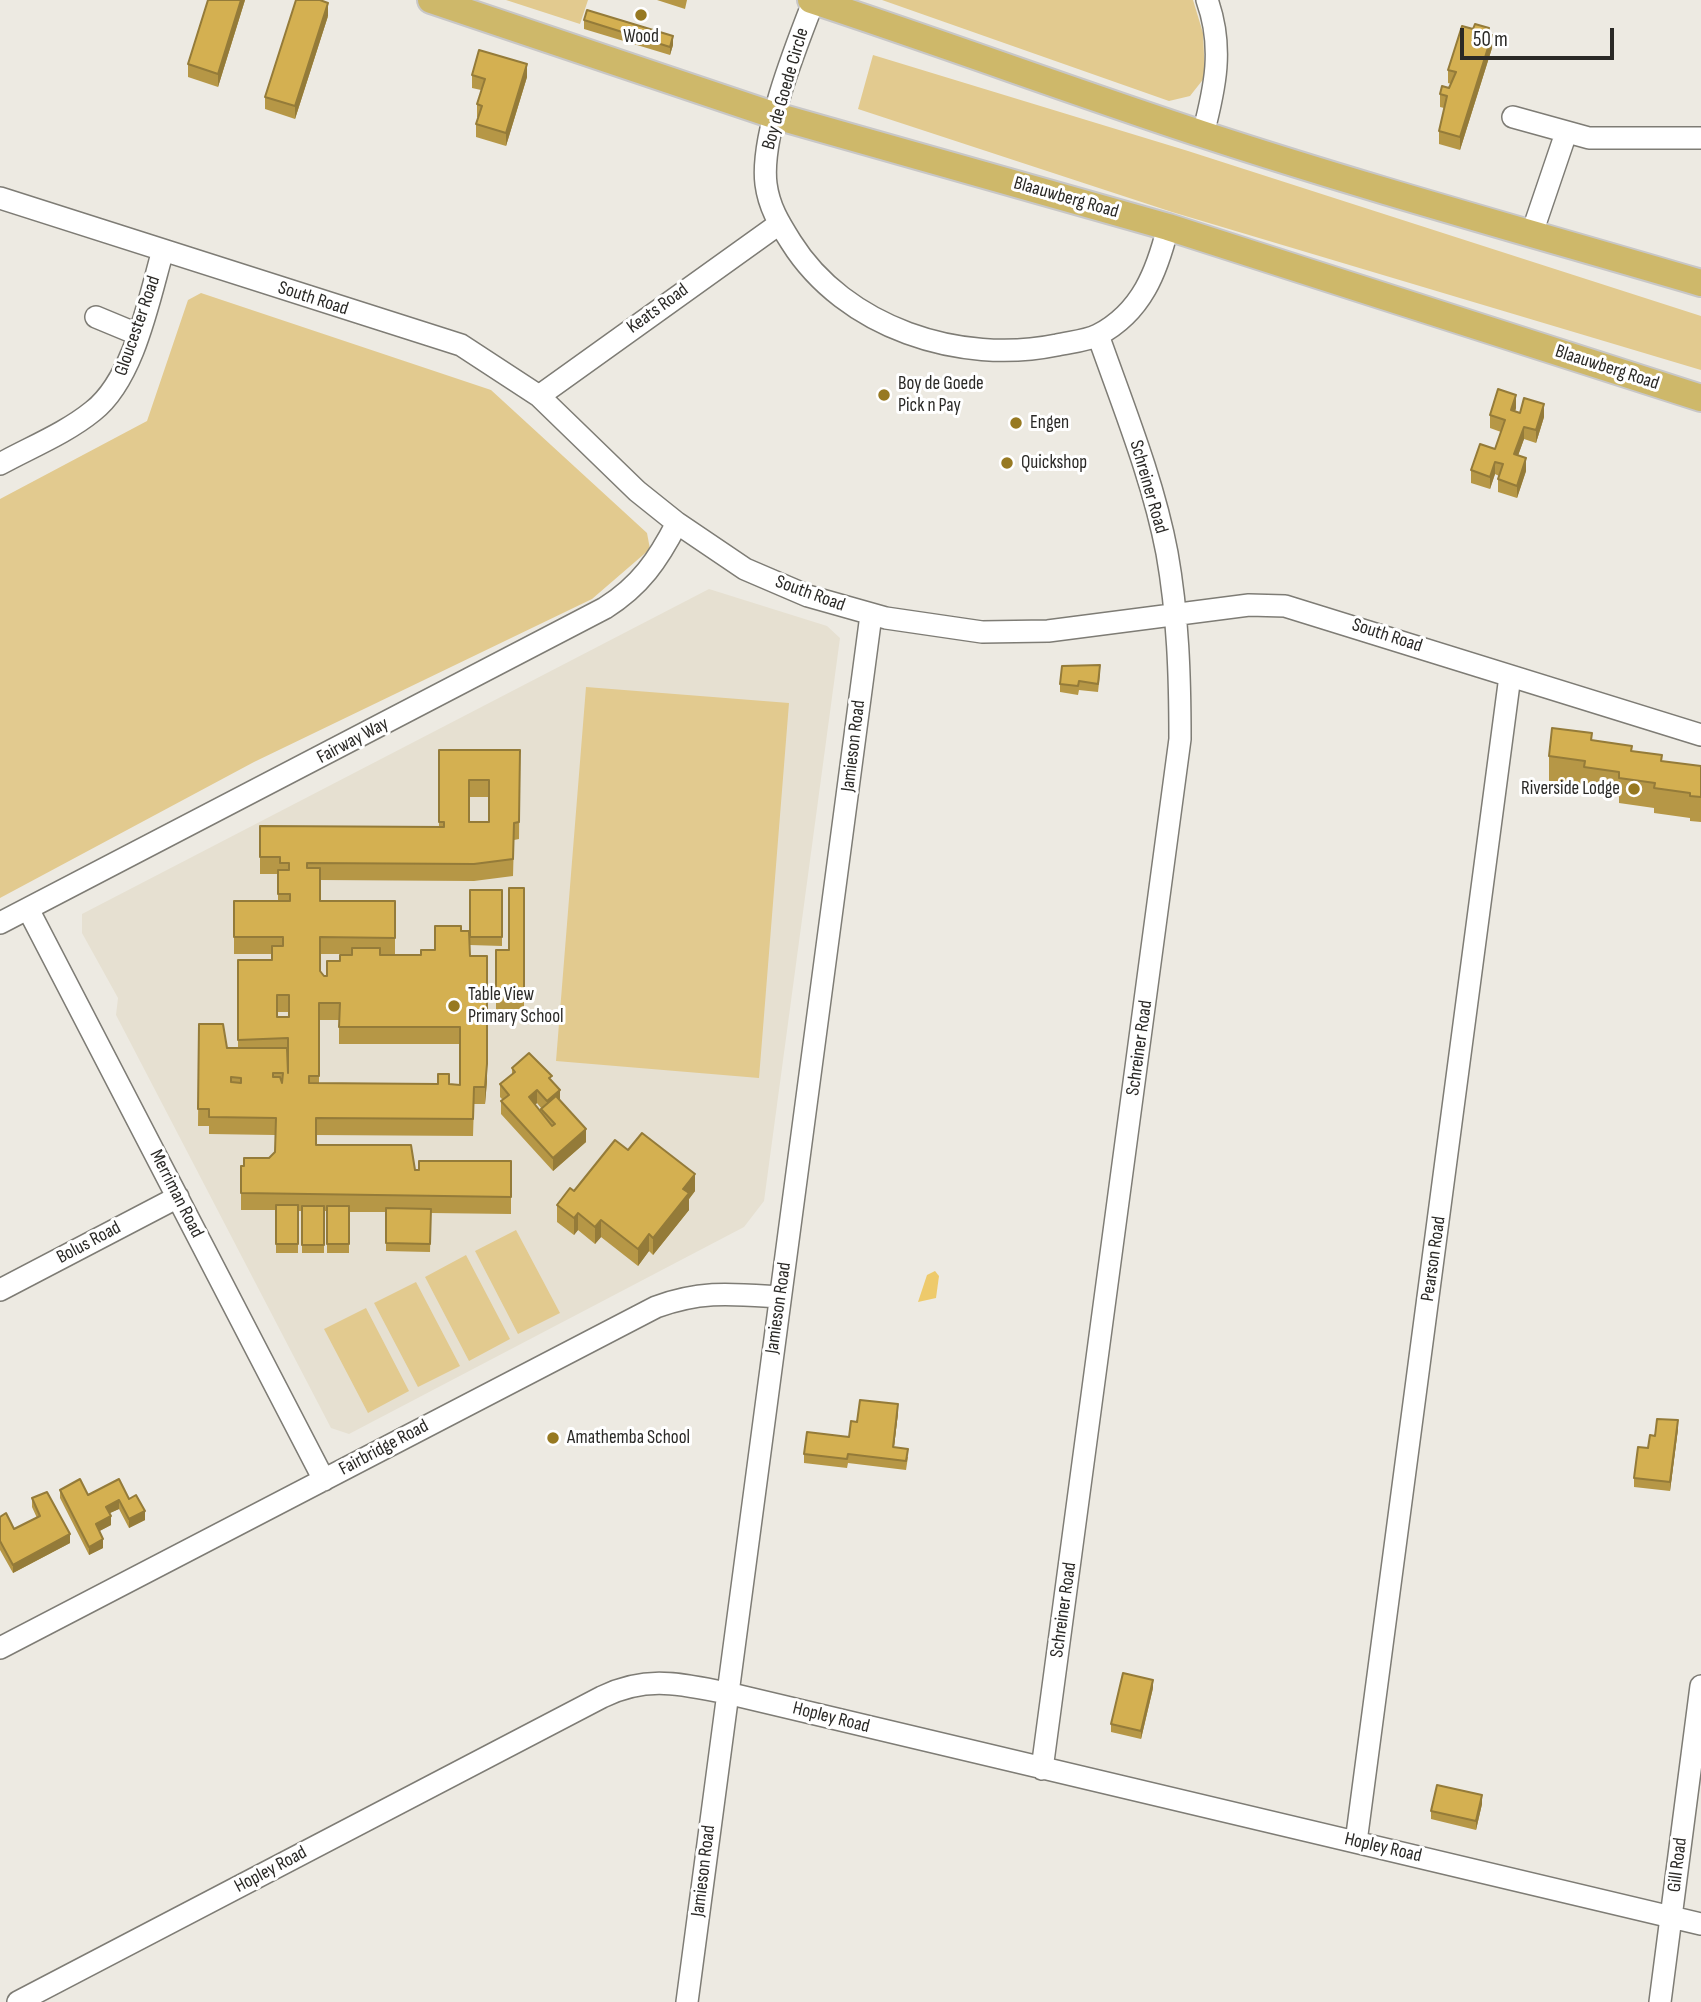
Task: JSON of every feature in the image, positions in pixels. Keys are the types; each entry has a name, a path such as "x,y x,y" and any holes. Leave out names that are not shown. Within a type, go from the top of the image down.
{"main road":[{"name":"Blaauwberg Road","path":"431,0 776,116 1168,228 1701,398"},
{"path":"813,0 954,46 1042,80 1400,197 1701,283"}],"street":[{"name":"Boy de Goede Circle","path":"813,0 776,116 765,165 772,210 803,261 829,286 871,316 927,340 974,349 1040,349 1098,335 1126,314 1150,286 1168,228"},
{"path":"1203,134 1216,82 1218,48 1207,0"},
{"path":"1513,117 1589,138 1701,138"},
{"path":"1532,233 1566,133"},
{"name":"South Road","path":"0,198 461,345 539,396 637,491 677,523 745,569 808,596 871,615 982,632 1048,631 1249,605 1285,606 1701,735"},
{"name":"Keats Road","path":"539,396 779,224"},
{"name":"Gloucester Road","path":"0,464 95,410 118,382 137,334 163,250"},
{"path":"96,317 137,334"},
{"name":"Schreiner Road","path":"1042,1769 1180,739 1181,659 1166,552 1150,489 1098,335"},
{"name":"Fairway Way","path":"0,923 605,608 628,593 649,572 677,523"},
{"name":"Jamieson Road","path":"687,2002 871,615"},
{"name":"Pearson Road","path":"1356,1842 1510,676"},
{"name":"Merriman Road","path":"28,909 324,1480"},
{"name":"Bolus Road","path":"0,1290 178,1197"},
{"name":"Fairbridge Road","path":"0,1648 656,1307 685,1296 706,1293 780,1297"},
{"name":"Hopley Road","path":"18,2002 621,1688 644,1682 672,1683 727,1693 1701,1924"},
{"name":"Gill Road","path":"1660,2002 1701,1686"}],"shaded area":[{"path":"506,0 588,0 580,24"},
{"path":"882,0 1193,0 1203,33 1205,77 1190,96 1169,101"},
{"path":"873,55 1188,151 1701,316 1701,370 1172,212 858,109"},
{"path":"201,293 491,390 647,533 650,549 592,599 254,762 0,898 0,499 147,421 188,300"},
{"name":"Table View Primary School","path":"709,589 827,626 840,638 764,1201 744,1227 349,1434 331,1428 116,1015 118,998 82,933 82,914"},
{"path":"586,687 789,703 759,1078 556,1061"},
{"path":"516,1230 560,1313 518,1334 475,1251"},
{"path":"466,1255 510,1339 469,1361 425,1277"},
{"path":"935,1271 939,1276 936,1298 918,1302 927,1275"},
{"path":"416,1282 460,1366 418,1387 374,1303"},
{"path":"366,1308 409,1391 368,1413 324,1329"}],"building":[{"path":"208,0 241,0 218,74 188,64"},
{"path":"296,0 320,0 328,3 295,106 265,97"},
{"path":"587,10 673,36 670,47 584,20"},
{"path":"1475,24 1489,28 1487,34 1492,35 1460,137 1439,131 1447,96 1440,94 1442,86 1449,88 1456,72 1448,70 1462,26 1473,29"},
{"path":"479,50 527,64 506,133 476,124 482,106 477,104 485,79 472,75"},
{"path":"1498,389 1516,395 1511,410 1520,413 1524,398 1544,404 1536,430 1524,427 1514,454 1526,458 1517,486 1498,479 1503,464 1495,462 1490,477 1471,470 1480,444 1495,449 1505,420 1490,415"},
{"path":"1100,665 1098,684 1079,681 1078,686 1060,684 1062,666"},
{"path":"1552,728 1592,733 1591,740 1632,746 1631,751 1662,755 1661,761 1701,766 1701,797 1654,788 1655,783 1619,778 1619,772 1584,767 1585,761 1549,756"},
{"path":"439,750 520,750 519,822 514,823 513,859 474,864 307,863 307,868 320,868 320,901 395,901 395,938 320,937 320,971 324,976 327,976 327,961 340,961 340,955 352,955 352,948 380,948 380,955 421,955 421,950 435,950 435,926 461,926 461,931 469,931 470,956 487,956 487,1064 485,1087 474,1087 473,1119 316,1118 316,1145 411,1145 415,1170 419,1170 419,1161 511,1161 511,1197 241,1193 241,1166 244,1166 244,1158 269,1158 275,1152 276,1118 209,1117 209,1109 198,1109 199,1024 223,1024 227,1048 287,1048 288,1073 288,1038 238,1040 238,960 272,960 272,946 283,946 283,937 234,937 234,901 290,901 290,894 278,894 278,870 289,870 289,863 280,863 280,857 260,857 260,826 444,827 444,822 439,822","holes":["469,780 489,780 489,822 469,822","277,995 289,995 289,1017 277,1017","319,1003 340,1003 339,1027 460,1027 460,1085 449,1084 449,1074 438,1074 438,1084 309,1083 309,1076 319,1076","273,1073 283,1073 282,1083 280,1077 273,1077","231,1077 241,1078 241,1083 231,1082"]},
{"path":"509,888 524,888 524,996 496,997 496,950 509,950"},
{"path":"470,890 502,890 502,937 470,937"},
{"path":"529,1053 552,1076 549,1078 560,1090 547,1101 537,1090 529,1097 552,1126 555,1124 541,1109 556,1096 586,1129 553,1158 501,1101 509,1095 500,1084 515,1072 512,1068"},
{"path":"642,1133 695,1174 683,1189 689,1193 653,1238 649,1234 638,1249 601,1220 595,1227 578,1213 574,1218 557,1205 570,1188 574,1191 615,1140 628,1150"},
{"path":"276,1205 298,1205 298,1244 276,1244"},
{"path":"302,1206 324,1206 324,1245 302,1245"},
{"path":"327,1206 349,1206 349,1244 327,1244"},
{"path":"386,1208 431,1209 430,1244 386,1243"},
{"path":"860,1400 898,1404 893,1447 908,1449 906,1461 848,1454 847,1459 804,1454 807,1432 849,1437 851,1421 857,1422"},
{"path":"1657,1419 1678,1420 1670,1482 1634,1478 1638,1447 1648,1448 1650,1435 1655,1436"},
{"path":"80,1479 88,1495 119,1479 129,1499 136,1495 145,1511 129,1519 119,1500 106,1507 111,1516 96,1524 103,1539 89,1547 60,1490"},
{"path":"47,1492 70,1534 13,1565 0,1541 0,1517 6,1513 14,1529 40,1516 32,1498"},
{"path":"1123,1673 1153,1680 1141,1731 1111,1724"},
{"path":"1437,1785 1482,1795 1476,1821 1431,1811"}],"place":[{"name":"Wood","path":"641,15"},
{"name":"Boy de Goede Pick n Pay","path":"884,395"},
{"name":"Engen","path":"1016,423"},
{"name":"Quickshop","path":"1007,463"},
{"name":"Riverside Lodge","path":"1634,789"},
{"name":"Table View Primary School","path":"454,1006"},
{"name":"Amathemba School","path":"553,1438"}]}
